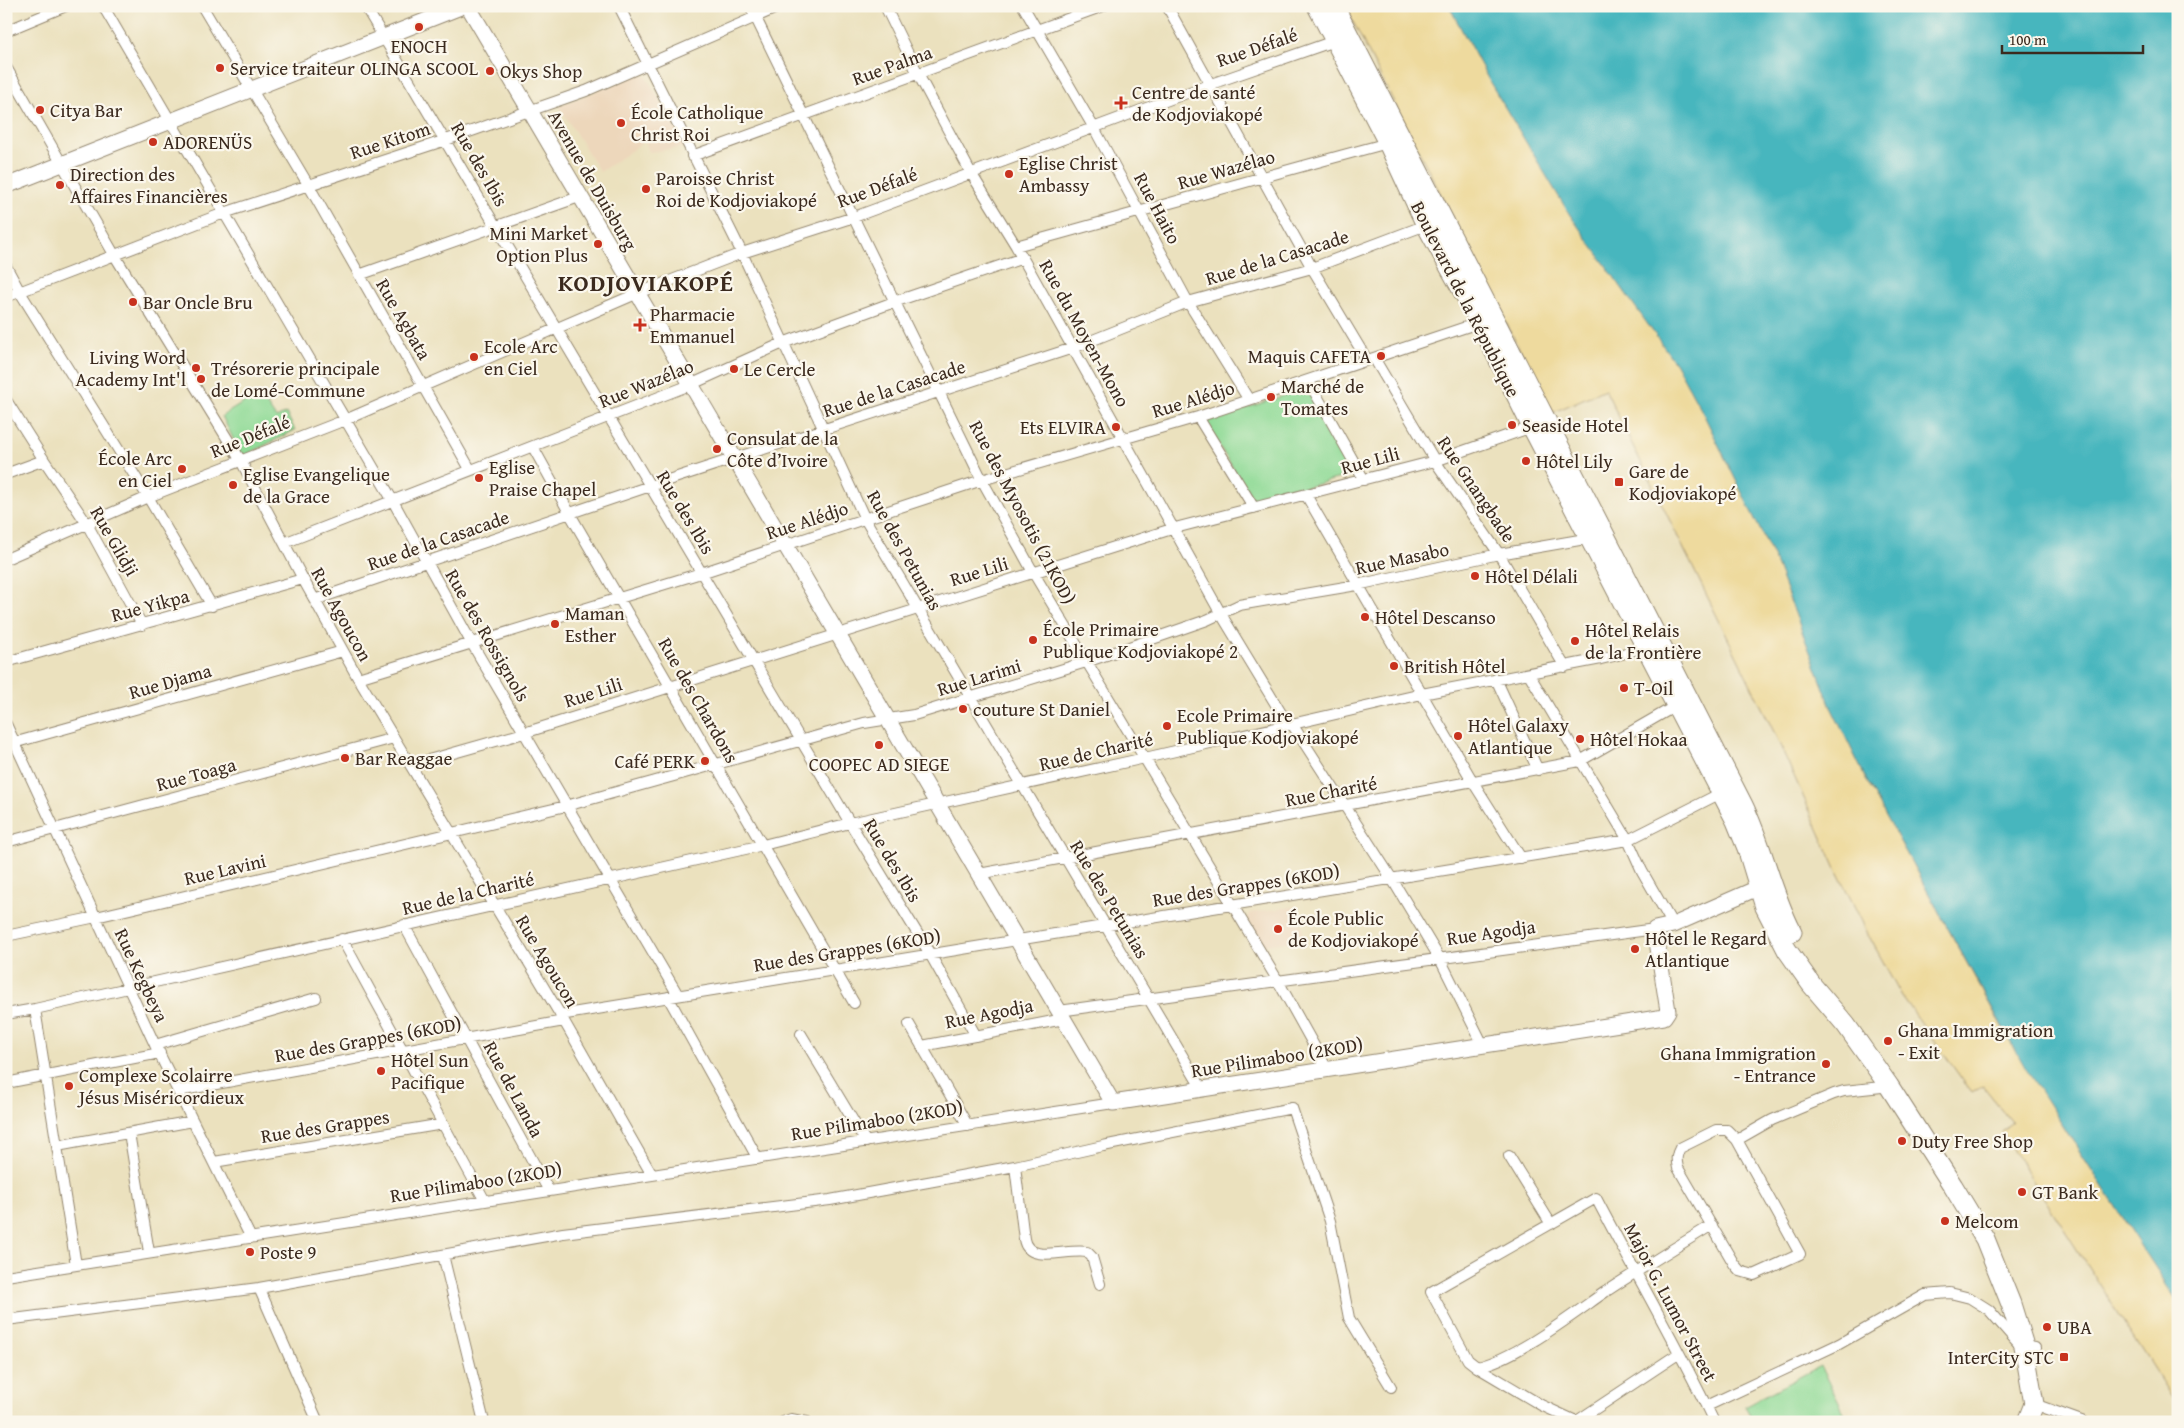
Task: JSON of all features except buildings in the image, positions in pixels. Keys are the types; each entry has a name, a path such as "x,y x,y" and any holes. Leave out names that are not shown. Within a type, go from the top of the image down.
{"highway":[{"name":"Boulevard de la République","path":"1317,6 1343,38 1683,702 1756,832 1765,884 1765,907 1787,950 1811,984 1849,1024 1893,1086 1984,1239 2029,1347 2036,1414"},
{"name":"Boulevard de la République","path":"1334,6 1343,38 1426,225 1486,320 1532,427 1591,538 1651,640"},
{"name":"Boulevard de la République","path":"1683,702 1720,793 1742,834 1765,884"}],"street":[{"path":"6,31 66,6"},
{"name":"Rue des Rossignols","path":"103,6 393,501 471,642 566,806 611,878 758,1158"},
{"name":"Rue Agbata","path":"202,6 309,186 470,469"},
{"name":"Rue des Ibis","path":"365,6 801,742 930,954 976,1036"},
{"path":"6,186 464,6"},
{"name":"Avenue de Duisburg","path":"468,6 636,294 1019,940 1113,1103"},
{"name":"Rue des Petunias","path":"618,6 742,253 864,519 1202,1089"},
{"name":"Rue des Myosotis (21KOD)","path":"750,6 982,480 1033,572 1278,981 1327,1069"},
{"name":"Rue Kitom","path":"6,297 224,213 446,140 586,91 781,6"},
{"name":"Rue du Moyen-Mono","path":"885,6 918,74 971,173 1023,258 1175,528 1221,614 1281,713 1292,724 1392,879 1440,959 1483,1045"},
{"name":"Rue Haito","path":"1023,6 1141,212 1188,302 1248,400"},
{"name":"Rue Palma","path":"692,156 1103,6"},
{"name":"Rue Gnangbade","path":"1167,6 1312,268 1435,461 1499,554 1565,666"},
{"name":"Rue Défalé","path":"6,559 148,497 345,420 636,294 742,253 854,217 1211,84 1343,38"},
{"name":"Rue Agoucon","path":"6,67 115,256 241,461 314,600 358,678 562,1018 652,1175"},
{"name":"Rue Wazélao","path":"1016,246 1141,212 1261,176 1388,143"},
{"path":"359,275 579,197"},
{"name":"Rue de la Casacade","path":"314,600 650,486 736,460 1073,348 1188,302 1312,268 1426,225"},
{"name":"Rue Wazélao","path":"284,543 470,469 532,447 690,385 783,343 894,302 1023,258"},
{"path":"6,266 20,292 148,497 212,606"},
{"name":"Rue Alédjo","path":"358,678 701,573 982,480 1198,417 1486,320"},
{"path":"1308,380 1364,480"},
{"name":"Rue Glidji","path":"6,400 87,524 142,625"},
{"path":"1198,417 1254,508"},
{"name":"Rue Lili","path":"411,765 524,733 1175,528 1435,461 1532,427"},
{"name":"Rue des Chardons","path":"532,447 764,845 854,1004"},
{"path":"6,474 44,460"},
{"path":"1306,495 1357,586 1473,782 1521,858"},
{"name":"Rue Masabo","path":"1221,614 1239,605 1357,586 1499,554 1591,538"},
{"name":"Rue Yikpa","path":"6,662 212,606 303,579"},
{"name":"Rue Larimi","path":"716,764 864,723 900,718 970,698 1086,662 1221,614"},
{"name":"Rue de Charité","path":"937,804 1422,694 1530,674 1630,652 1651,640"},
{"name":"Rue Djama","path":"11,744 343,651"},
{"path":"1530,674 1628,840 1642,872 1673,925"},
{"path":"1496,679 1538,770"},
{"name":"Rue Charité","path":"979,874 1580,761 1683,702"},
{"name":"Rue Kegbeya","path":"6,724 11,744 55,830 157,1049 251,1238"},
{"name":"Rue Toaga","path":"6,842 394,738"},
{"name":"Rue Lavini","path":"6,936 96,917 566,806 716,764"},
{"name":"Rue des Grappes (6KOD)","path":"178,1091 467,1039 673,996 1628,840 1720,793"},
{"name":"Rue de la Charité","path":"6,1014 764,845 850,823 937,804"},
{"name":"Rue Agodja","path":"922,1046 976,1036 1061,1015 1150,999 1656,930 1673,925 1765,884"},
{"name":"Rue de Landa","path":"404,925 550,1191"},
{"name":"Rue Pilimaboo (2KOD)","path":"6,1276 76,1266 149,1252 251,1238 1664,1017 1668,1011 1656,930"},
{"path":"342,939 485,1201"},
{"path":"6,1083 46,1076 157,1049 316,998"},
{"path":"35,1009 76,1266"},
{"path":"909,1024 968,1126"},
{"path":"801,1034 866,1142"},
{"path":"1737,1140 1772,1120 1834,1094 1844,1091 1893,1086"},
{"path":"6,1320 259,1288 563,1233 830,1200 1015,1166 1292,1108 1330,1221 1349,1318 1391,1387"},
{"path":"57,1146 193,1121"},
{"name":"Rue des Grappes","path":"214,1162 442,1124"},
{"path":"1716,1130 1727,1130 1737,1140 1800,1254 1763,1272 1754,1275 1747,1274 1740,1271 1734,1264 1712,1226 1678,1168 1677,1154 1680,1148 1716,1130"},
{"path":"129,1133 149,1252"},
{"path":"1509,1156 1551,1224 1430,1292 1468,1360 1541,1405 1577,1421 1678,1354"},
{"path":"1015,1166 1025,1246 1035,1254 1087,1252 1092,1257 1100,1284"},
{"name":"Major G. Lumor Street","path":"1551,1224 1596,1198 1714,1422"},
{"path":"1477,1367 1490,1364 1534,1340 1635,1272 1712,1226"},
{"path":"442,1255 484,1422"},
{"path":"259,1288 318,1422"},
{"path":"1707,1406 1839,1344 1925,1295 1950,1293 1970,1298 1988,1310 2009,1333 2029,1347"},
{"path":"2036,1414 2084,1422"},
{"path":"783,1422 791,1419 807,1422"}],"shaded area":[{"name":"École Catholique Christ Roi","path":"640,74 645,75 687,147 649,152 645,141 600,172 559,106"},
{"name":"École Public de Kodjoviakopé","path":"1298,906 1304,940 1264,945 1247,919 1249,913"}],"green space":[{"path":"1310,387 1359,473 1254,501 1204,422"},
{"path":"259,393 276,418 286,413 295,430 242,457 222,416"},
{"path":"1820,1366 1849,1422 1754,1422 1745,1406"}],"sand":[{"path":"1345,6 1449,6 1491,84 1570,215 1676,364 1703,413 1773,556 1832,709 1871,789 2007,1036 2055,1114 2178,1302 2178,1407 2001,1131 2012,1122 1983,1086 1972,1093 1902,996 1870,938 1836,869 1775,734 1605,389 1552,413"}],"water":[{"path":"1449,6 2178,6 2178,1302 2026,1069 1871,789 1832,709 1773,556 1703,413 1676,364 1570,215 1491,84"}],"place":[{"name":"ENOCH OLINGA SCOOL","path":"419,27"},
{"name":"Service traiteur","path":"220,68"},
{"name":"Okys Shop","path":"490,71"},
{"name":"Centre de santé de Kodjoviakopé","path":"1121,103"},
{"name":"Citya Bar","path":"40,110"},
{"name":"École Catholique Christ Roi","path":"621,123"},
{"name":"ADORENÜS","path":"153,142"},
{"name":"Eglise Christ Ambassy","path":"1009,174"},
{"name":"Direction des Affaires Financières","path":"60,185"},
{"name":"Paroisse Christ Roi de Kodjoviakopé","path":"646,189"},
{"name":"Mini Market Option Plus","path":"598,244"},
{"name":"Bar Oncle Bru","path":"133,302"},
{"name":"Pharmacie Emmanuel","path":"640,325"},
{"name":"Maquis CAFETA","path":"1381,356"},
{"name":"Ecole Arc en Ciel","path":"474,357"},
{"name":"Living Word Academy Int'l","path":"196,368"},
{"name":"Le Cercle","path":"734,369"},
{"name":"Trésorerie principale de Lomé-Commune","path":"201,379"},
{"name":"Marché de Tomates","path":"1271,397"},
{"name":"Seaside Hotel","path":"1512,425"},
{"name":"Ets ELVIRA","path":"1116,427"},
{"name":"Consulat de la Côte d’Ivoire","path":"717,449"},
{"name":"Hôtel Lily","path":"1526,461"},
{"name":"École Arc en Ciel","path":"182,469"},
{"name":"Eglise Praise Chapel","path":"479,478"},
{"name":"Gare de Kodjoviakopé","path":"1619,482"},
{"name":"Eglise Evangelique de la Grace","path":"233,485"},
{"name":"Hôtel Délali","path":"1475,576"},
{"name":"Hôtel Descanso","path":"1365,617"},
{"name":"Maman Esther","path":"555,624"},
{"name":"École Primaire Publique Kodjoviakopé 2","path":"1033,640"},
{"name":"Hôtel Relais de la Frontière","path":"1575,641"},
{"name":"British Hôtel","path":"1394,666"},
{"name":"T-Oil","path":"1624,688"},
{"name":"couture St Daniel","path":"963,709"},
{"name":"Ecole Primaire Publique Kodjoviakopé","path":"1167,726"},
{"name":"Hôtel Galaxy Atlantique","path":"1458,736"},
{"name":"Hôtel Hokaa","path":"1580,739"},
{"name":"COOPEC AD SIEGE","path":"879,745"},
{"name":"Bar Reaggae","path":"345,758"},
{"name":"Café PERK","path":"705,761"},
{"name":"École Public de Kodjoviakopé","path":"1278,929"},
{"name":"Hôtel le Regard Atlantique","path":"1635,949"},
{"name":"Ghana Immigration - Exit","path":"1888,1041"},
{"name":"Ghana Immigration - Entrance","path":"1826,1064"},
{"name":"Hôtel Sun Pacifique","path":"381,1071"},
{"name":"Complexe Scolairre Jésus Miséricordieux","path":"69,1086"},
{"name":"Duty Free Shop","path":"1902,1141"},
{"name":"GT Bank","path":"2022,1192"},
{"name":"Melcom","path":"1945,1221"},
{"name":"Poste 9","path":"250,1252"},
{"name":"UBA","path":"2047,1327"},
{"name":"InterCity STC","path":"2064,1357"}],"district":[{"name":"KODJOVIAKOPÉ","path":"646,282"}]}
